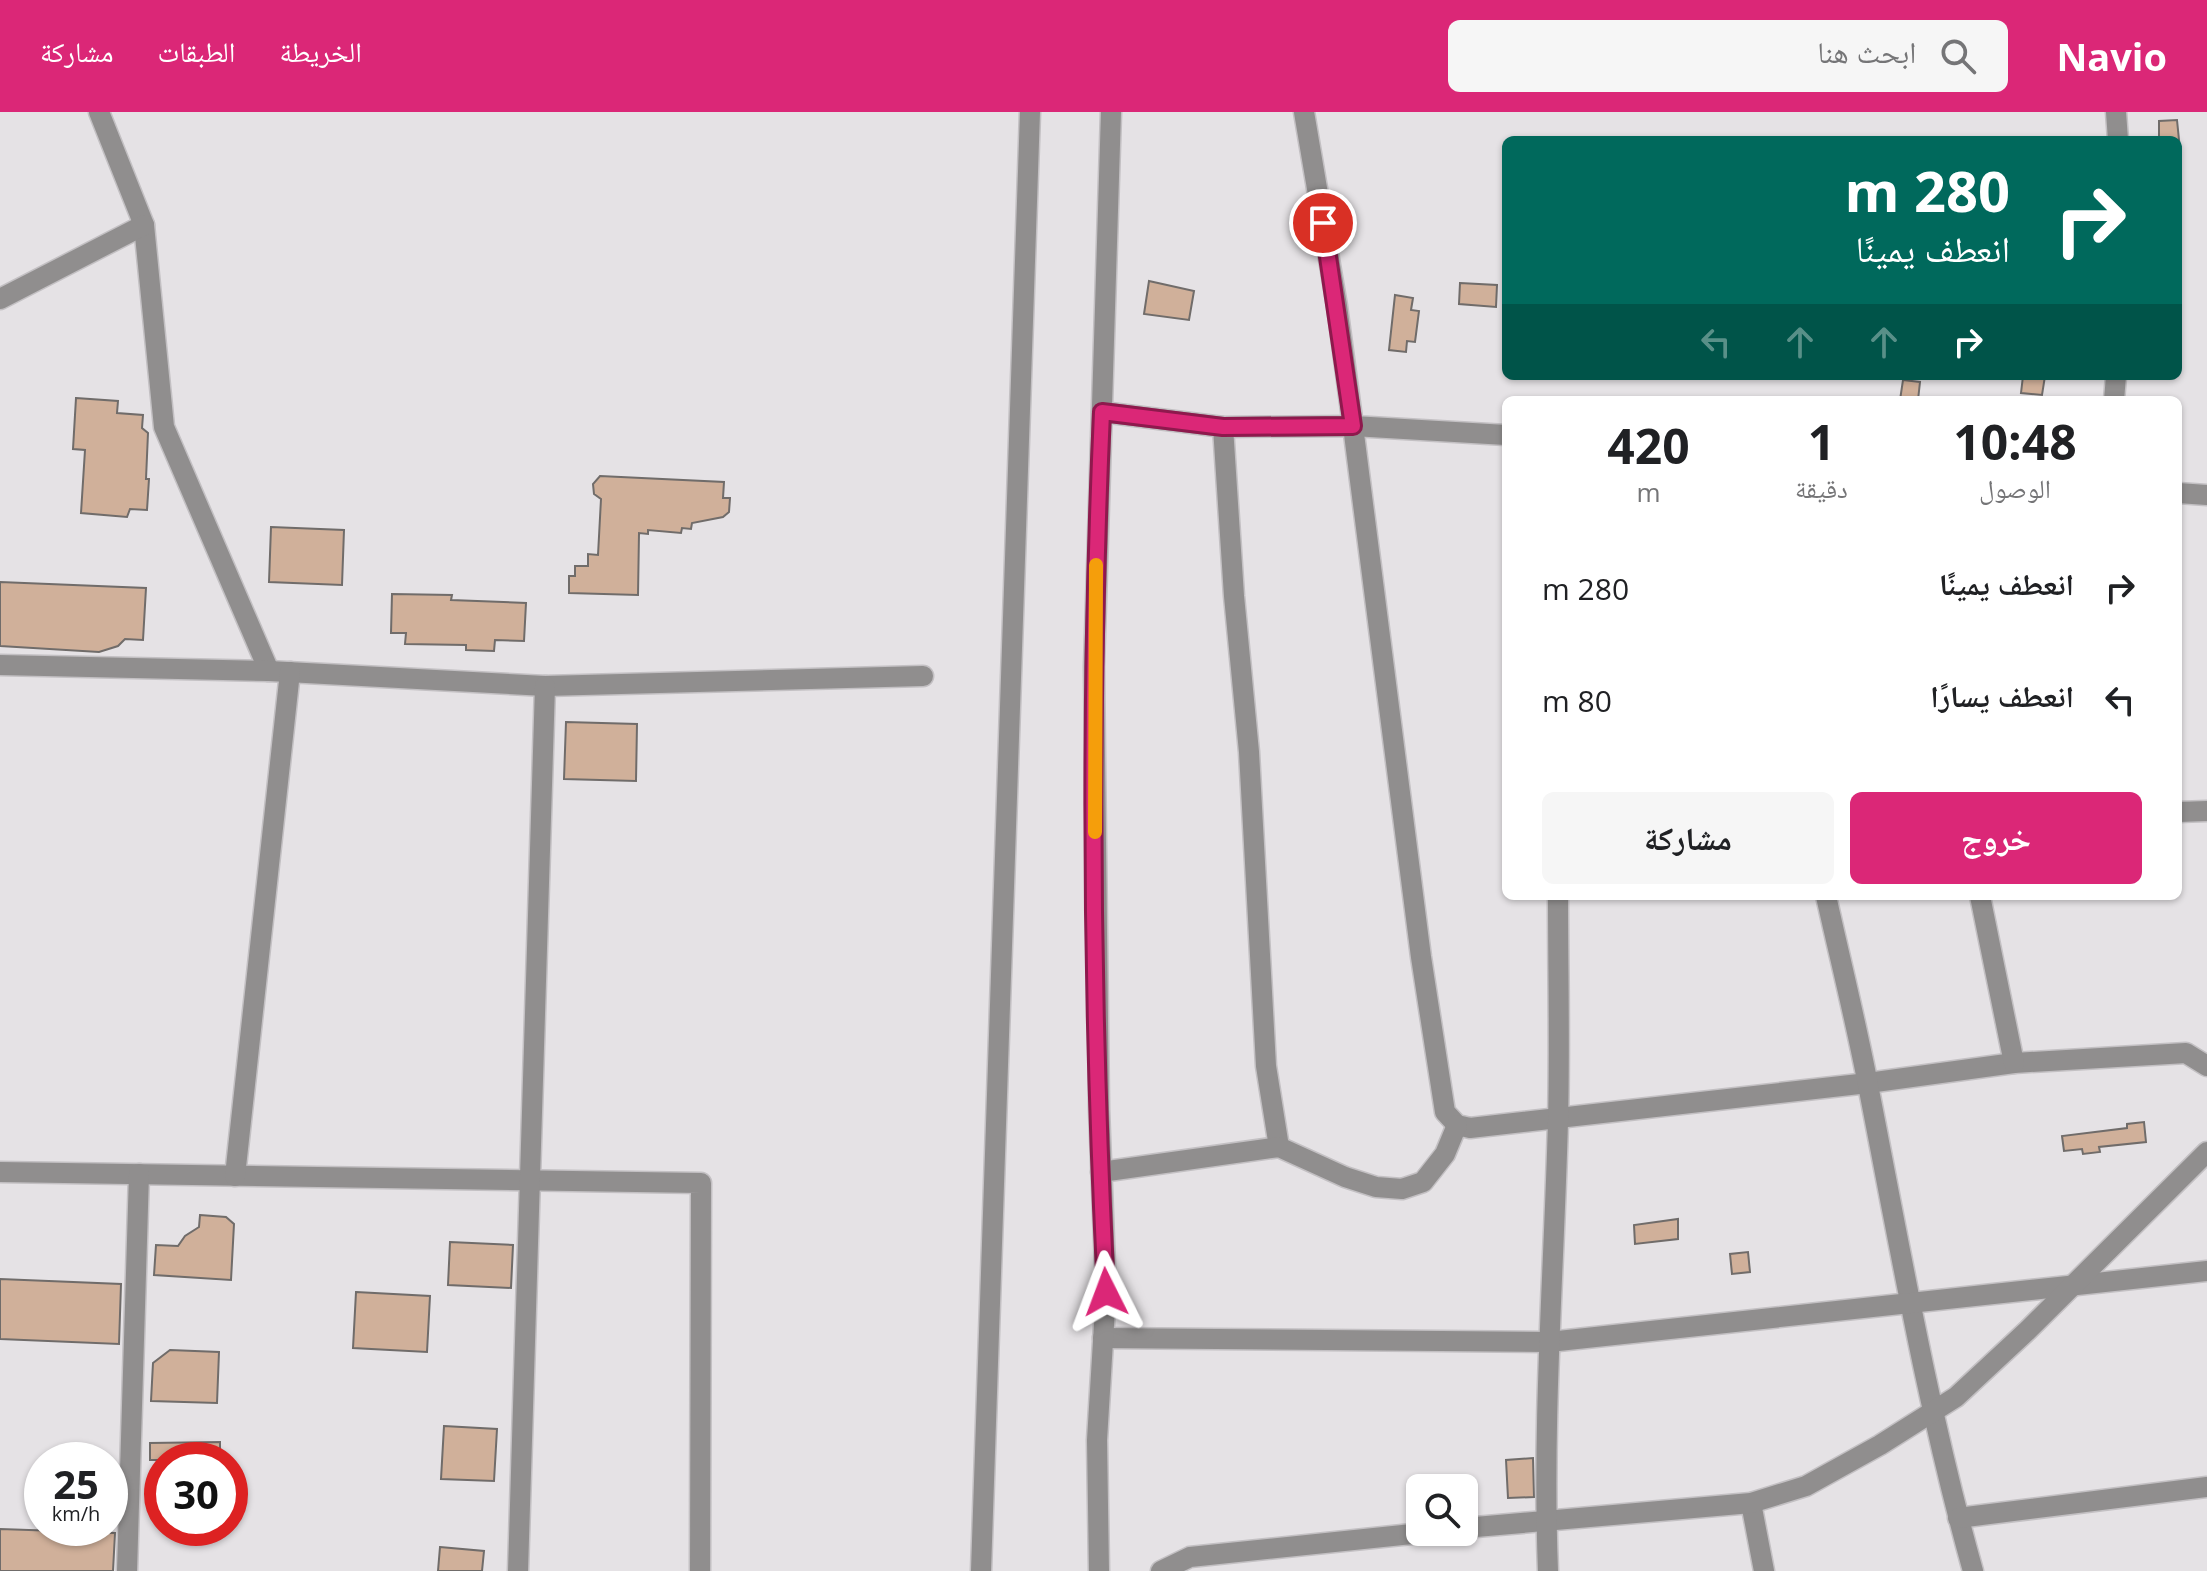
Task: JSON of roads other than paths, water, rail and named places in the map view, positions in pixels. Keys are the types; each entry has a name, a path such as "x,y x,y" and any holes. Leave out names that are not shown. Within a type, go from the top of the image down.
{"street":[{"path":"99,112 144,225 164,427 280,671 235,1176"},
{"path":"981,1571 1030,112"},
{"path":"1099,1571 1097,1440 1106,1292 1101,1172 1094,667 1111,112"},
{"path":"1304,112 1337,306 1421,957 1445,1112 1457,1125 1470,1128 1558,1119 2014,1063 2186,1053 2207,1066"},
{"path":"2116,112 2118,136"},
{"path":"0,299 144,225"},
{"path":"1102,412 1223,427 1353,426 1502,435"},
{"path":"1223,427 1234,596 1249,752 1266,1066 1279,1147"},
{"path":"2182,493 2207,495"},
{"path":"0,665 280,671 545,686 923,676"},
{"path":"518,1571 545,686"},
{"path":"2182,812 2207,811"},
{"path":"1548,1571 1549,1342 1558,1119 1558,900"},
{"path":"1827,900 1868,1083 1909,1304 1973,1571"},
{"path":"1981,900 2014,1063"},
{"path":"1101,1172 1279,1147 1345,1177 1376,1187 1402,1189 1423,1182 1445,1154 1457,1125"},
{"path":"1478,1527 1751,1503 1806,1486 1880,1445 1966,1387 2028,1330 2207,1152"},
{"path":"0,1172 701,1183 700,1571"},
{"path":"127,1571 139,1174"},
{"path":"1103,1338 1549,1342 2207,1271"},
{"path":"1958,1518 2207,1487"},
{"path":"1751,1503 1764,1571"},
{"path":"1161,1571 1190,1557 1406,1535"}]}
